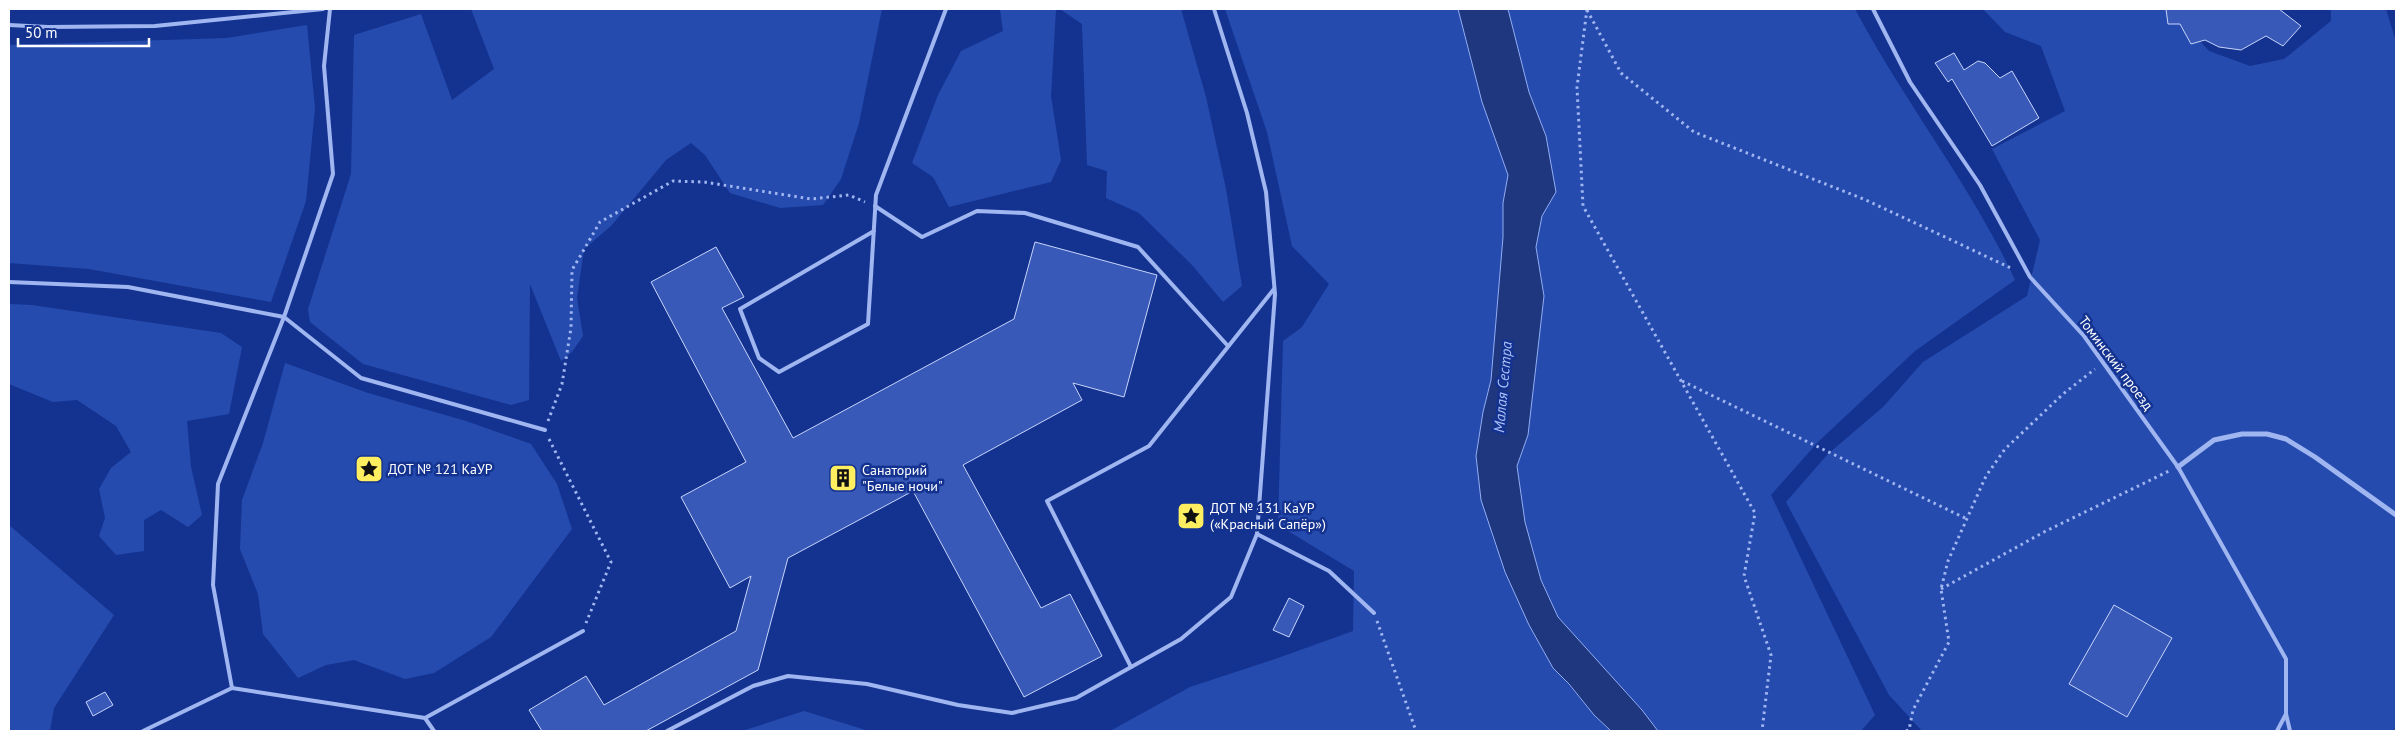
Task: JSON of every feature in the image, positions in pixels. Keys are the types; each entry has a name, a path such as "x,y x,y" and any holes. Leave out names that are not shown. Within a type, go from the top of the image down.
{"street":[{"path":"2178,467 2214,440 2242,434 2267,434 2286,439 2315,457 2396,515"}],"lane":[{"path":"9,25 48,27 155,26 323,9"},
{"path":"232,688 213,585 218,484 284,317 333,174 324,66 330,9"},
{"path":"874,231 740,309 759,358 779,372 868,324 874,231 875,206 876,195 946,9"},
{"path":"667,731 753,686 788,676 867,684 958,705 1012,713 1076,698 1181,639 1231,597 1257,534 1275,288 1266,192 1247,113 1214,9"},
{"name":"Томинский проезд","path":"1873,9 1910,82 1980,185 2030,277 2084,336 2178,467 2286,659 2286,714"},
{"path":"875,206 922,237 977,211 1024,212 1138,247 1228,346"},
{"path":"9,282 128,286 284,317 361,378 545,430"},
{"path":"1131,667 1047,501 1149,446 1275,288"},
{"path":"1257,534 1329,571 1374,614"},
{"path":"143,731 232,688 425,718 583,631"},
{"path":"2277,731 2286,714"},
{"path":"2286,714 2290,731"},
{"path":"425,718 434,731"}],"path":[{"path":"1587,9 1621,74 1694,132 1866,200 2030,277"},
{"path":"1587,9 1577,87 1583,206 1755,513 1744,576 1771,656 1762,731"},
{"path":"583,631 611,562 545,430 562,384 571,328 572,270 600,222 672,181 704,182 811,199 849,195 875,206"},
{"path":"1906,731 1909,730 1913,710 1949,642 1941,589 1948,561 1986,476 2005,449 2063,394 2104,363"},
{"path":"1680,380 1967,519"},
{"path":"1941,589 2044,532 2178,467"},
{"path":"1374,614 1416,731"}],"shaded area":[{"path":"471,9 882,9 859,123 841,179 823,205 780,208 730,193 705,155 691,143 666,160 611,226 584,249 577,298 583,336 572,352 561,361 530,284 529,400 511,405 363,364 310,322 308,309 351,174 354,35 421,14 452,100 494,69"},
{"path":"1000,9 1056,9 1051,96 1061,160 1051,182 949,207 933,177 912,163 938,95 961,51 1003,31"},
{"path":"1060,9 1181,9 1206,97 1226,189 1242,286 1223,302 1192,265 1139,213 1106,198 1107,171 1087,165 1082,24"},
{"path":"1225,9 1458,9 1482,102 1508,175 1503,203 1503,237 1491,380 1483,412 1476,456 1492,536 1529,625 1553,668 1594,715 1611,731 1110,731 1190,687 1353,631 1354,571 1278,525 1283,341 1302,327 1329,284 1292,246 1267,132"},
{"path":"1508,9 1855,9 1894,77 1958,177 1998,245 2015,280 1915,351 1818,442 1771,495 1875,715 1861,731 1658,731 1642,710 1558,617 1541,580 1525,522 1517,466 1528,435 1544,296 1536,247 1542,216 1556,192 1546,136 1529,92"},
{"path":"1983,9 2174,9 2174,13 2209,51 2250,66 2284,59 2331,21 2331,9 2386,9 2396,42 2396,731 1922,731 1889,695 1786,502 1828,454 1883,407 1923,362 2027,296 2040,240 1992,149 2065,111 2041,46 2005,32"},
{"path":"307,25 315,108 306,201 271,302 89,269 9,263 9,45 227,38"},
{"path":"9,304 32,305 221,333 242,347 229,414 187,421 191,467 202,515 188,527 161,510 144,520 144,551 116,555 99,536 105,518 99,489 111,468 131,452 116,426 77,400 53,402 9,384"},
{"path":"285,363 368,393 466,421 531,444 557,484 572,529 491,637 434,673 405,679 354,660 326,665 298,678 263,634 258,594 240,549 242,500 263,443"},
{"path":"9,525 114,615 54,708 50,731 9,731"},
{"path":"804,711 869,731 742,731"}],"water":[{"name":"Малая Сестра","path":"1458,9 1508,9 1529,92 1546,136 1556,192 1542,216 1536,247 1544,296 1528,435 1517,466 1525,522 1541,580 1558,617 1642,710 1658,731 1611,731 1594,715 1569,684 1553,668 1529,625 1505,572 1481,500 1476,456 1483,412 1491,380 1503,237 1503,203 1508,175 1482,102"}],"building":[{"path":"2166,9 2279,9 2301,26 2283,46 2266,36 2241,50 2219,47 2205,40 2191,44 2180,24 2168,24"},
{"path":"1954,53 1964,70 1978,61 1985,63 2000,78 2012,71 2039,118 1992,146 1952,79 1948,82 1935,63"},
{"name":"Санаторий \"Белые ночи\"","path":"1035,242 1157,275 1124,397 1073,383 1082,400 963,465 1041,608 1070,594 1102,656 1024,697 913,491 788,558 758,670 646,731 542,731 529,710 586,676 604,705 736,631 751,576 730,588 681,497 746,462 651,282 716,247 744,297 722,308 793,438 1014,319"},
{"path":"1289,598 1304,606 1289,637 1273,630"},
{"path":"2114,605 2172,638 2127,717 2069,684"},
{"path":"105,692 113,705 93,716 86,702"}],"place":[{"name":"ДОТ № 121 КаУР","path":"369,469"},
{"name":"Санаторий \"Белые ночи\"","path":"843,478"},
{"name":"ДОТ № 131 КаУР («Красный Сапёр»)","path":"1191,516"}]}
